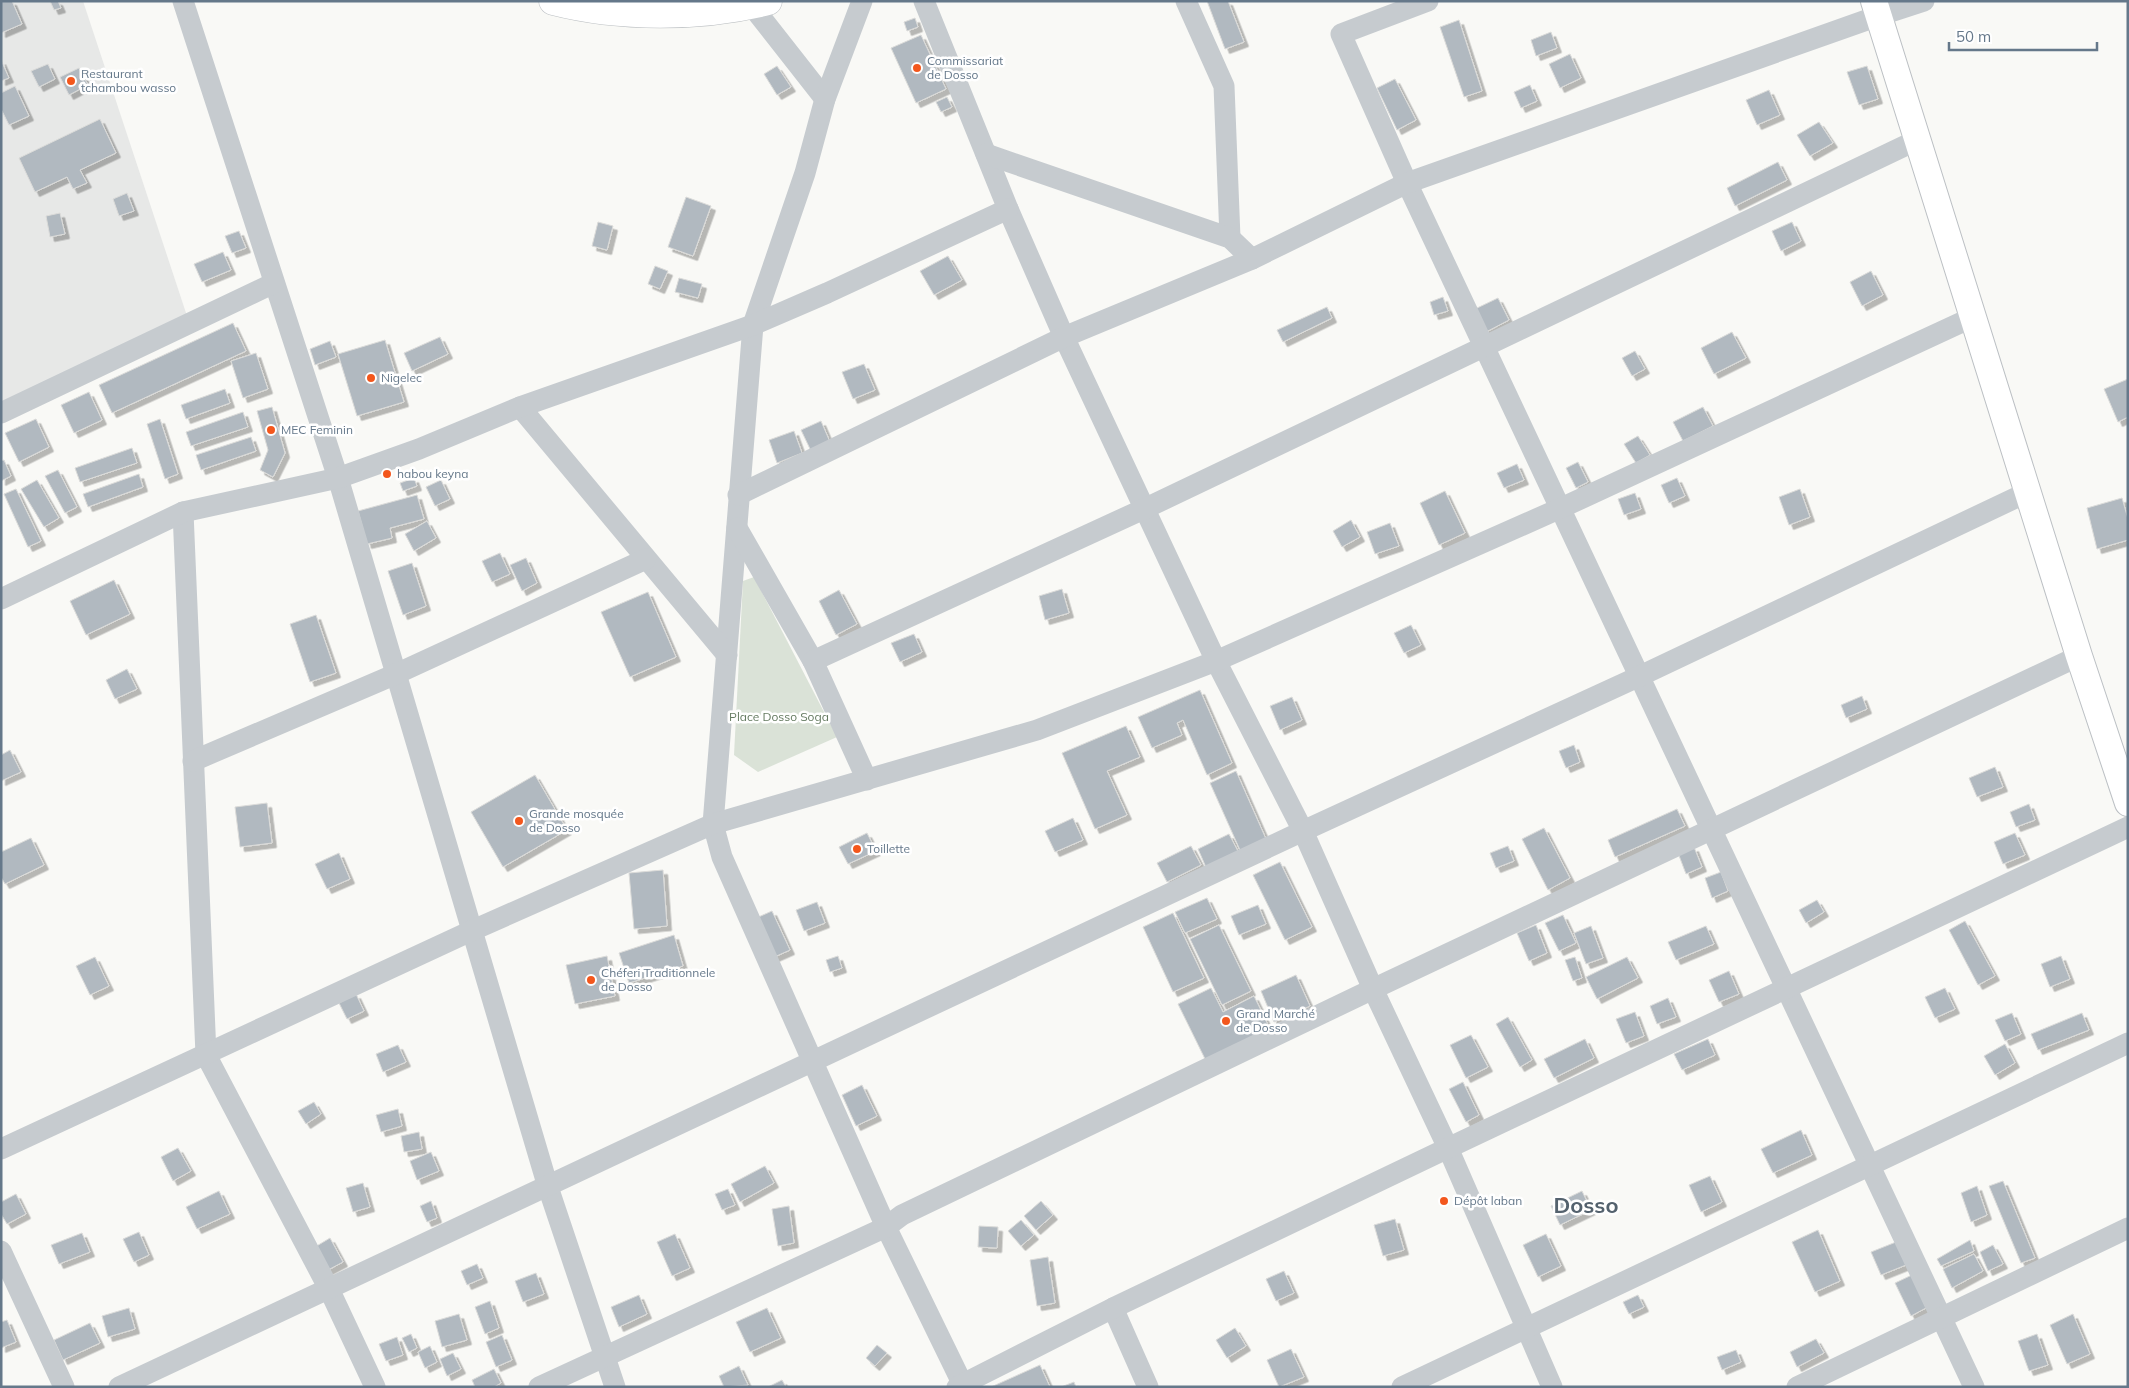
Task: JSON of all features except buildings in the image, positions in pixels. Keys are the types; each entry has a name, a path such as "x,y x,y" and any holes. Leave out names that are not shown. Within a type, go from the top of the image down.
{"highway":[{"path":"553,1 580,8 636,14 700,11 755,3"}],"main road":[{"path":"1876,9 2079,656 2128,803"}],"street":[{"path":"183,1 338,478 548,1187 615,1387"},
{"path":"862,1 825,99 805,173 753,325 713,824 722,858 886,1227 961,1386 1113,1308 2128,827"},
{"path":"924,1 1008,209 1064,338 1146,508 1216,661 1303,832 1373,989 1448,1148 1552,1387"},
{"path":"1186,1 1224,86 1230,238"},
{"path":"1428,1 1341,34 1407,183 1974,1387"},
{"path":"738,495 1064,338 1252,259 1407,183 1876,9 1924,1"},
{"path":"755,3 825,99"},
{"path":"813,661 1146,508 1917,140"},
{"path":"986,154 1230,238 1252,259"},
{"path":"1,599 183,512 338,478 419,449 520,407 753,325 827,293 1008,209"},
{"path":"1,413 274,282"},
{"path":"1,1149 471,931 713,824 1037,730 1216,661 1561,508 1973,317"},
{"path":"520,407 727,655"},
{"path":"119,1387 1640,676 2028,492"},
{"path":"183,512 206,1055 328,1289 375,1387"},
{"path":"737,528 813,661 867,780"},
{"path":"193,761 396,674 646,559"},
{"path":"539,1387 886,1227 902,1215 1373,989 2079,656"},
{"path":"1402,1387 1525,1327 2128,1043"},
{"path":"1797,1387 2128,1228"},
{"path":"1,1250 64,1387"},
{"path":"1113,1308 1148,1387"}],"shaded area":[{"path":"1,1 83,1 187,316 1,405"}],"green space":[{"name":"Place Dosso Soga","path":"754,577 837,737 758,772 734,755 743,581"}],"place":[{"name":"Commissariat de Dosso","path":"917,68"},
{"name":"Restaurant tchambou wasso","path":"71,81"},
{"name":"Nigelec","path":"371,378"},
{"name":"MEC Feminin","path":"271,430"},
{"name":"habou keyna","path":"387,474"},
{"name":"Grande mosquée de Dosso","path":"519,821"},
{"name":"Toillette","path":"857,849"},
{"name":"Chéferi Traditionnele de Dosso","path":"591,980"},
{"name":"Grand Marché de Dosso","path":"1226,1021"},
{"name":"Dépôt laban","path":"1444,1201"}],"district":[{"name":"Dosso","path":"1586,1205"}]}
